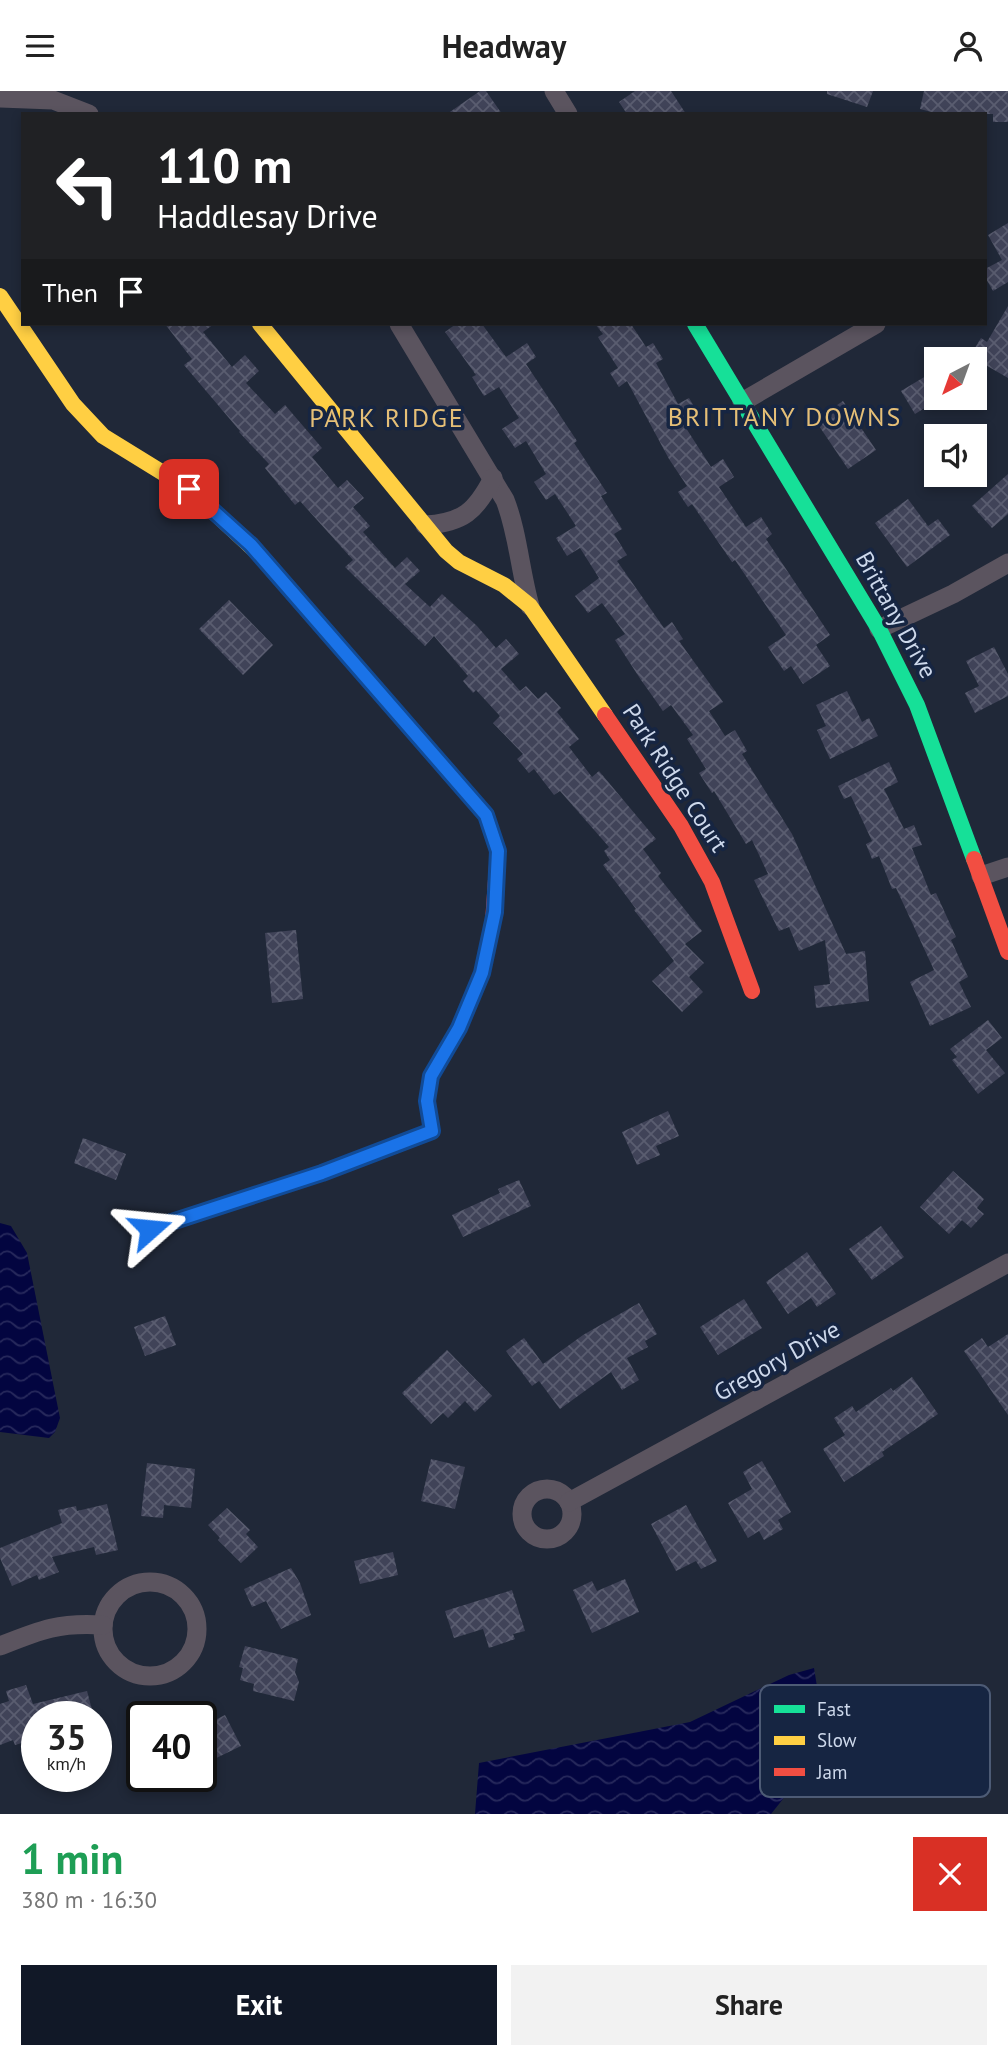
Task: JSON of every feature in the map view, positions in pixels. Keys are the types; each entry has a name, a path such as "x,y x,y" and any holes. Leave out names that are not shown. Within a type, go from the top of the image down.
{"street":[{"path":"554,91 567,112"},
{"path":"0,98 53,100 84,112"},
{"path":"0,296 73,404 103,436 189,489 260,555 486,815 498,851 495,912 482,973 459,1028 431,1076 427,1101 432,1131 322,1173 150,1229"},
{"name":"Park Ridge Court","path":"262,326 446,551 459,562 504,585 530,606 681,826 712,882 752,991"},
{"name":"Park Ridge Court","path":"400,326 493,478 512,517 530,606"},
{"name":"Brittany Drive","path":"696,326 879,629 917,705 1008,953"},
{"path":"742,402 873,326"},
{"path":"425,524 444,524 475,508 493,478"},
{"path":"879,629 953,594 1008,563"},
{"path":"981,876 1008,867"},
{"name":"Gregory Drive","path":"569,1502 1008,1263"},
{"path":"143,1583 159,1583 174,1589 186,1599 194,1612 197,1628 195,1643 188,1657 171,1671 149,1677 134,1674 110,1655 104,1641 103,1625 107,1610 116,1597 128,1588 143,1583"},
{"path":"0,1646 45,1628 75,1623 103,1625"}],"water":[{"path":"0,1223 11,1226 27,1253 60,1418 55,1432 49,1438 0,1432"},
{"path":"814,1668 817,1685 768,1685"},
{"path":"760,1689 760,1797 785,1797 771,1814 475,1814 479,1763 690,1722"}],"building":[{"path":"480,91 486,91 501,112 450,112"},
{"path":"635,91 671,91 685,112 626,112 619,102"},
{"path":"827,91 873,91 867,107 827,94"},
{"path":"924,91 1008,91 1008,122 993,122 993,114 987,112 931,112 920,109"},
{"path":"1008,223 1008,282 993,291 987,280 987,268 1002,260 988,235"},
{"path":"1008,306 1008,378 987,366 987,347 976,347 981,338 987,342"},
{"path":"167,326 211,326 203,332 232,367 245,355 259,371 246,383 275,414 285,405 322,448 312,457 338,488 347,480 364,498 353,507 370,526 363,532 395,568 407,557 420,571 405,584 430,607 442,594 477,626 496,648 506,639 519,654 501,669 520,691 526,686 538,699 546,692 561,708 557,712 579,739 569,747 592,777 599,771 656,839 643,849 661,873 658,876 702,931 685,944 704,963 689,977 703,992 682,1012 652,981 674,961 603,865 610,860 604,851 609,847 560,791 554,795 534,769 529,773 517,759 523,754 493,723 500,716 476,690 473,693 463,681 468,676 434,636 425,646 345,567 353,560 300,501 295,505 265,468 269,464 184,365 192,359"},
{"path":"453,326 483,326 506,357 527,343 536,357 526,364 577,441 574,443 607,493 601,496 622,529 614,534 627,555 617,561 664,628 672,622 683,639 679,641 723,702 709,711 725,736 735,730 747,751 742,754 792,834 846,954 865,951 869,1001 816,1008 814,986 830,984 825,940 799,951 789,927 779,931 754,880 768,874 752,840 746,844 714,791 712,793 699,773 706,769 687,739 693,735 671,705 663,711 641,680 615,640 625,634 602,603 588,613 575,596 599,578 580,548 567,556 556,538 576,526 555,494 546,500 534,482 546,474 526,441 515,448 502,429 519,418 499,387 484,396 472,377 476,375 445,332"},
{"path":"597,326 632,326 646,347 653,343 663,359 656,363 678,404 689,398 700,416 684,425 711,467 723,459 734,477 719,487 746,527 761,517 772,534 766,539 830,635 816,645 830,666 803,684 791,666 784,671 768,647 786,635 735,560 732,562 692,504 688,507 678,492 687,486 669,459 627,381 619,387 610,373 618,368 598,337 603,334"},
{"path":"924,377 924,408 915,414 901,391"},
{"path":"843,401 876,450 848,469 815,420"},
{"path":"1008,474 1008,514 992,528 972,506"},
{"path":"908,499 928,526 938,519 950,535 907,567 875,523"},
{"path":"229,600 273,645 243,675 199,629"},
{"path":"994,647 1008,674 1008,696 975,713 965,693 979,686 966,661"},
{"path":"847,691 862,722 869,718 878,736 830,759 817,730 826,726 816,705"},
{"path":"889,762 898,782 884,789 904,829 914,825 922,845 912,848 931,895 936,893 956,937 951,940 968,977 959,982 971,1007 930,1026 910,982 934,970 896,888 892,889 879,856 872,859 866,844 872,841 851,796 844,799 838,786"},
{"path":"296,930 303,999 272,1003 265,933"},
{"path":"988,1020 1002,1038 986,1050 1005,1073 978,1094 952,1060 957,1057 950,1049"},
{"path":"668,1111 679,1136 656,1146 660,1155 637,1165 622,1132"},
{"path":"83,1138 126,1154 116,1180 74,1163"},
{"path":"953,1171 984,1199 977,1208 984,1214 971,1228 962,1220 949,1234 920,1207"},
{"path":"519,1180 531,1206 463,1237 452,1215 500,1193 498,1189"},
{"path":"881,1226 904,1257 872,1280 849,1249"},
{"path":"807,1252 836,1294 817,1307 811,1298 788,1314 766,1282"},
{"path":"744,1299 762,1328 718,1355 700,1327"},
{"path":"639,1303 657,1334 645,1341 648,1347 627,1358 639,1380 622,1390 611,1372 560,1409 539,1381 532,1386 506,1351 524,1338 543,1364 583,1335"},
{"path":"165,1316 176,1345 145,1356 134,1327"},
{"path":"1008,1334 1008,1415 964,1351 982,1338 988,1347"},
{"path":"447,1350 492,1396 475,1412 465,1401 448,1418 443,1413 431,1424 402,1393"},
{"path":"912,1377 938,1414 882,1452 884,1456 844,1482 823,1449 845,1435 834,1418 852,1406 856,1412"},
{"path":"431,1459 465,1467 455,1509 421,1501"},
{"path":"762,1461 791,1512 778,1520 783,1529 764,1540 759,1531 748,1538 728,1503 752,1489 743,1472"},
{"path":"147,1463 195,1469 191,1508 164,1505 163,1518 141,1516"},
{"path":"107,1504 118,1550 96,1555 94,1547 52,1557 59,1572 39,1580 37,1575 12,1586 0,1558 0,1548 62,1523 58,1510 76,1506 77,1511"},
{"path":"686,1505 717,1561 701,1569 696,1561 676,1571 651,1524"},
{"path":"227,1508 250,1530 246,1534 258,1547 241,1563 218,1540 220,1538 208,1525"},
{"path":"393,1552 398,1575 360,1584 354,1561"},
{"path":"291,1568 300,1583 311,1615 281,1629 266,1601 252,1607 244,1589"},
{"path":"625,1579 639,1612 592,1633 573,1590 592,1581 597,1591"},
{"path":"512,1590 525,1631 513,1634 515,1639 489,1648 483,1629 454,1638 445,1611"},
{"path":"245,1646 298,1659 295,1672 299,1682 294,1701 253,1691 254,1684 240,1680 243,1668 239,1667"},
{"path":"26,1685 32,1701 21,1701 21,1743 15,1745 13,1740 0,1745 0,1704 9,1701 6,1691"},
{"path":"87,1691 90,1701 45,1701"},
{"path":"225,1715 241,1746 217,1758 217,1719"}],"traffic: fast":[{"path":"696,326 879,629 917,705 974,859"}],"traffic: slow":[{"path":"0,296 73,404 103,436 189,489 261,556"},
{"path":"262,326 446,551 459,562 504,585 530,606 605,715"},
{"path":"391,1147 432,1131 427,1101 431,1076 459,1028 482,973 493,922"}],"traffic: jam":[{"path":"261,556 486,815 498,851 493,922"},
{"path":"605,715 681,826 712,882 752,991"},
{"path":"974,859 1008,952"},
{"path":"150,1229 322,1173 391,1147"}],"district":[{"name":"BRITTANY DOWNS","path":"785,417"},
{"name":"PARK RIDGE","path":"387,418"}],"route":[{"path":"150,1229 322,1173 432,1131 427,1101 431,1076 459,1028 482,973 495,912 498,851 486,815 251,545 189,489"}]}
